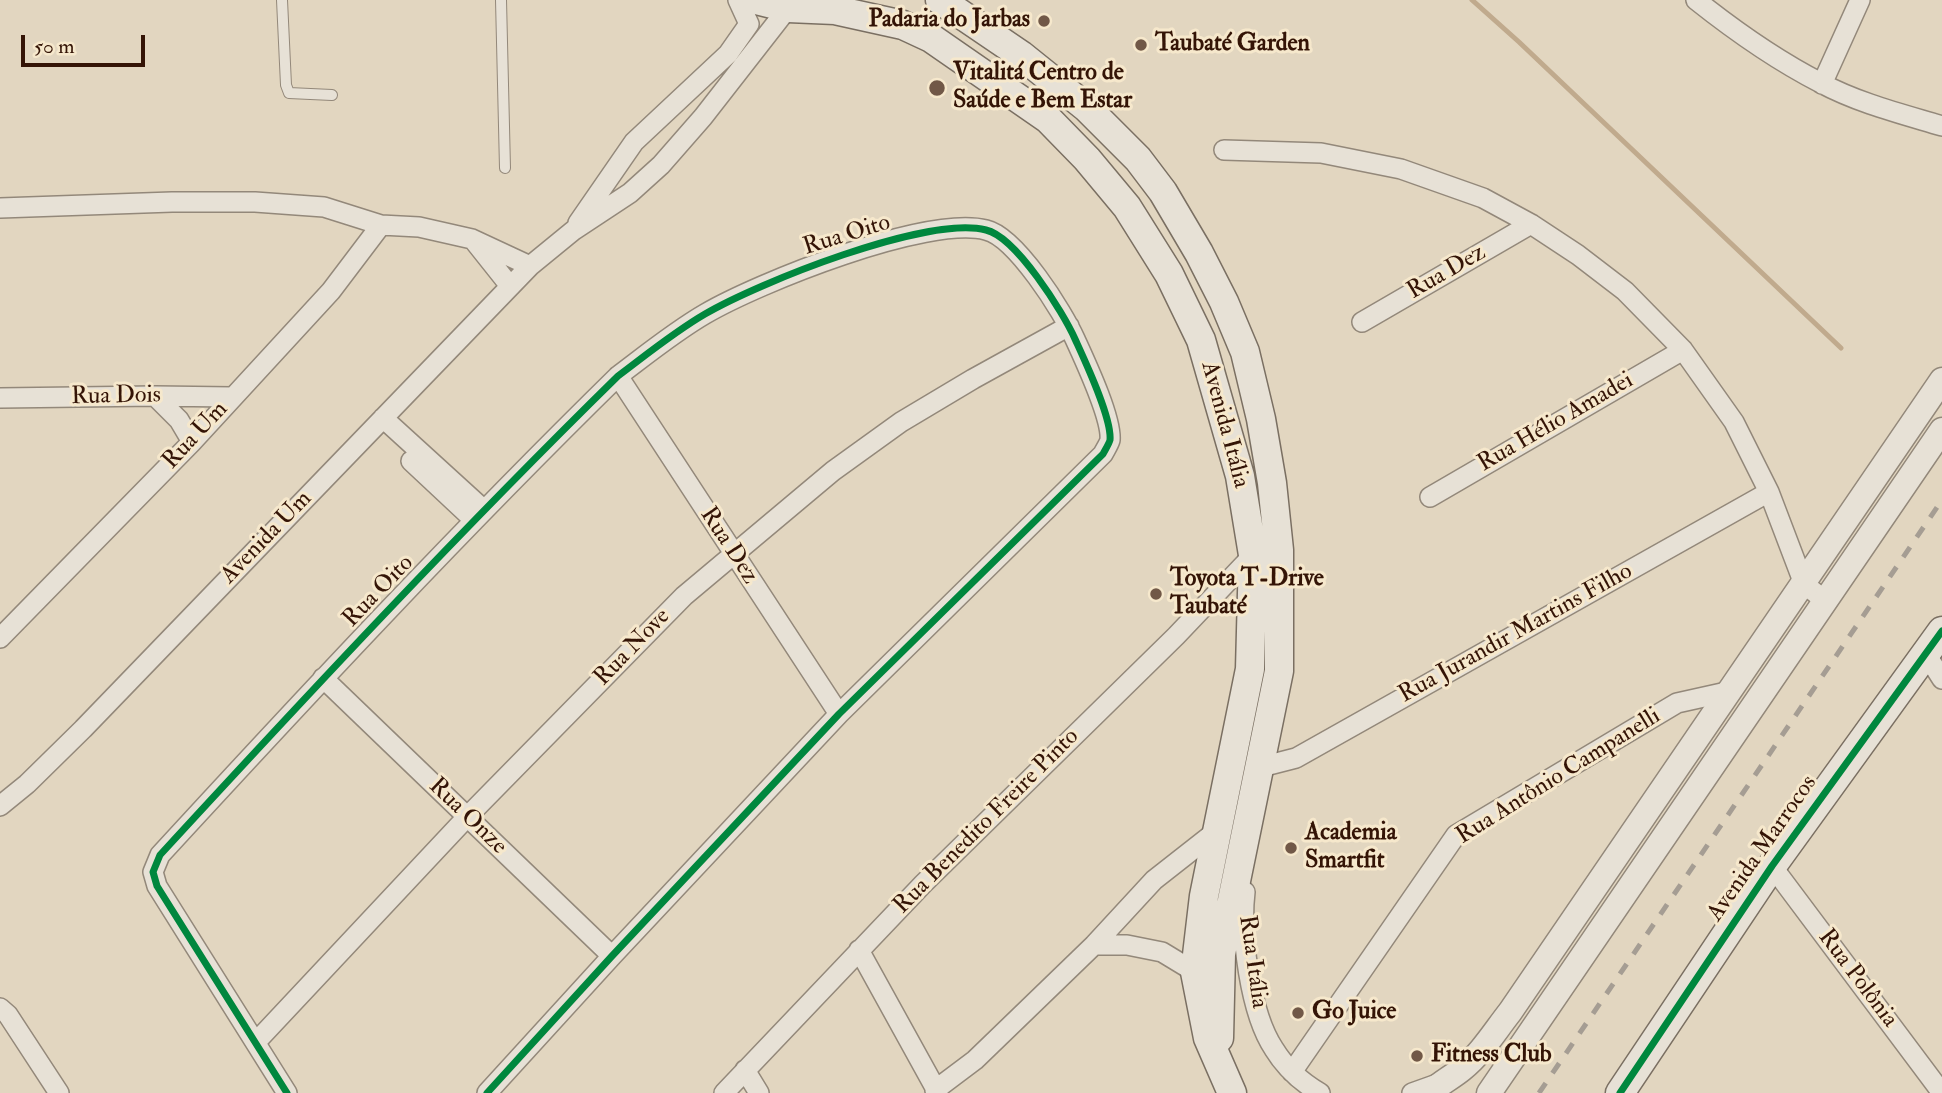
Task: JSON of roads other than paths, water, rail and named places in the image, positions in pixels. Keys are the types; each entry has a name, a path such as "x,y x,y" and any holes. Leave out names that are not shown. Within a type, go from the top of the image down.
{"main road":[{"name":"Avenida Itália","path":"756,0 835,10 903,25 931,38 1048,119 1087,159 1127,207 1162,262 1201,340 1240,476 1253,555 1251,669 1204,896 1195,972 1208,1038 1233,1093"},
{"name":"Avenida Itália","path":"940,0 1021,55 1087,108 1138,159 1169,202 1199,253 1245,352 1261,419 1272,483 1279,550 1279,671 1221,954 1219,1062"},
{"name":"Avenida Marrocos","path":"1620,1093 1773,866 1942,631"}],"street":[{"path":"574,230 634,142 740,40 749,24 738,0"},
{"path":"1696,0 1741,35 1822,84 1887,109 1942,126"},
{"path":"1822,84 1860,0"},
{"path":"574,230 630,193 661,165 703,117 791,4"},
{"path":"1224,150 1321,153 1401,169 1483,198 1531,223 1578,255 1625,291 1683,350 1734,422 1769,492 1804,584 1826,602"},
{"path":"0,208 172,202 255,202 324,207 381,225 419,227 472,239 530,266"},
{"name":"Rua Dez","path":"1362,322 1531,223"},
{"name":"Rua Um","path":"0,638 192,442 331,291 381,225"},
{"name":"Rua Oito","path":"287,1093 166,902 153,872 160,855 323,678 479,515 618,376 704,314 783,277 858,251 951,228 988,230 1013,247 1069,326 1090,372 1106,417 1110,440 1103,454 839,714 487,1093"},
{"name":"Avenida Um","path":"0,806 27,784 83,729 510,286 574,230"},
{"path":"472,239 510,286"},
{"name":"Rua Nove","path":"256,1042 467,817 684,596 833,471 901,422 972,379 1069,326"},
{"name":"Rua Hélio Amadei","path":"1430,497 1683,350"},
{"name":"Rua Dez","path":"618,376 839,714"},
{"path":"1412,1093 1443,1090 1510,1012 1942,380"},
{"path":"155,396 179,420 192,442"},
{"name":"Rua Dois","path":"0,398 232,397"},
{"path":"379,423 479,515"},
{"path":"1489,1093 1942,430"},
{"name":"Rua Jurandir Martins Filho","path":"1261,767 1296,758 1769,492"},
{"name":"Rua Benedito Freire Pinto","path":"724,1093 923,884 1176,636 1253,555"},
{"path":"1926,654 1942,679"},
{"name":"Rua Onze","path":"323,678 612,956"},
{"name":"Rua Antônio Campanelli","path":"1292,1072 1456,835 1677,703 1731,691"},
{"name":"Rua Itália","path":"1261,767 1242,913 1252,989 1262,1026 1273,1049 1292,1072 1320,1093"},
{"path":"859,950 936,1091 975,1060 1094,945 1154,880 1219,829"},
{"name":"Rua Polônia","path":"1773,866 1942,1093"},
{"path":"1094,945 1127,944 1162,951 1195,972"},
{"path":"0,1008 8,1015 59,1093"},
{"path":"745,1070 759,1093"}],"lane":[{"path":"282,0 286,85 289,93 332,95"},
{"path":"501,0 505,168"}],"waterway":[{"path":"1472,0 1841,348"}],"railway":[{"path":"1539,1093 1942,500"}],"place":[{"name":"Padaria do Jarbas","path":"1044,21"},
{"name":"Taubaté Garden","path":"1141,45"},
{"name":"Vitalitá Centro de Saúde e Bem Estar","path":"937,88"},
{"name":"Toyota T-Drive Taubaté","path":"1156,594"},
{"name":"Academia Smartfit","path":"1291,848"},
{"name":"Go Juice","path":"1298,1013"},
{"name":"Fitness Club","path":"1417,1056"}]}
